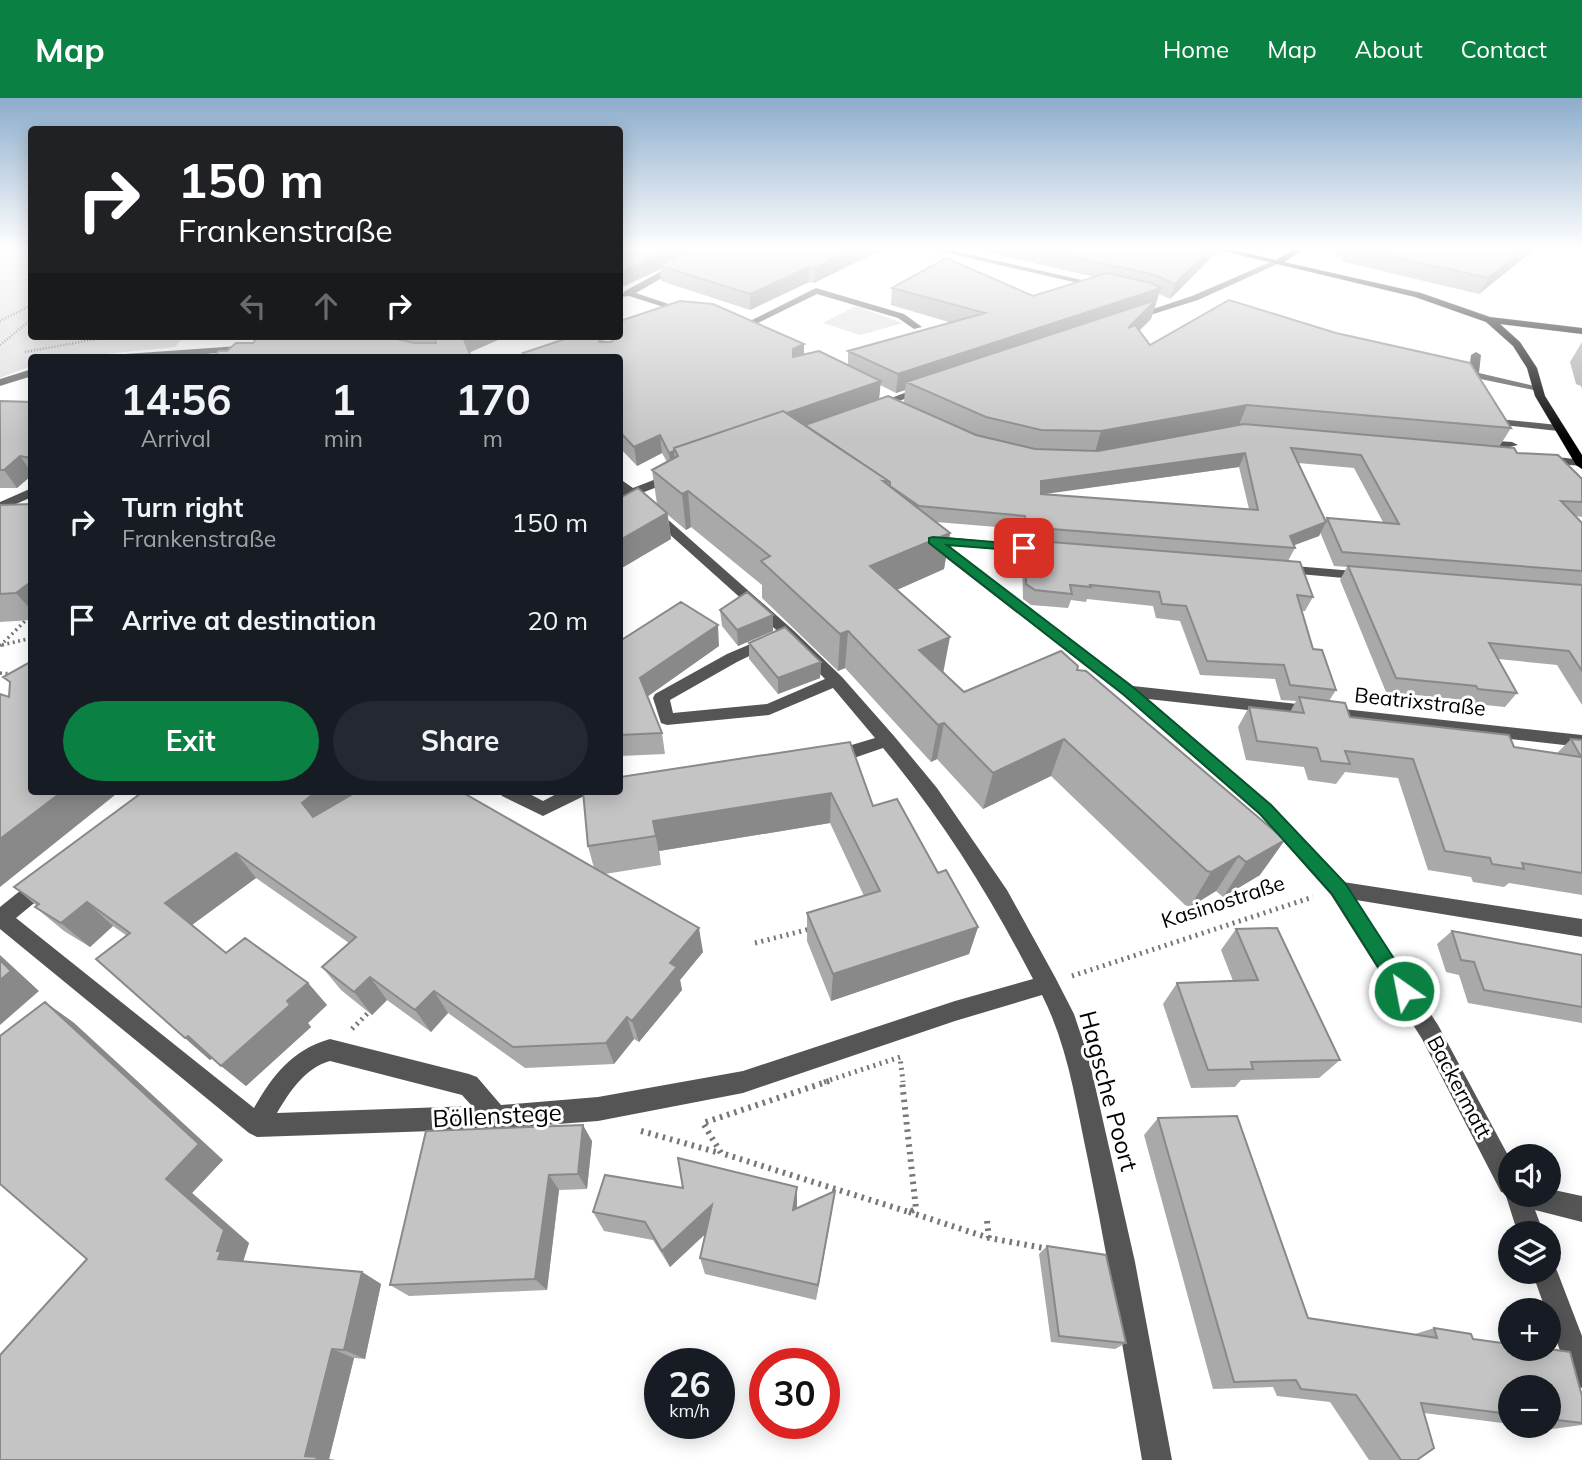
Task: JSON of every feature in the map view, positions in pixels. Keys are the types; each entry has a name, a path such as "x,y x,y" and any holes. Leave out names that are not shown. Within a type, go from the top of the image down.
{"main road":[{"path":"1468,313 1489,320 1582,331"},
{"path":"1489,320 1517,345 1532,368 1538,388 1558,428 1581,464"}],"street":[{"path":"687,313 692,313"},
{"path":"756,331 740,324 767,313"},
{"path":"889,313 901,316 917,327"},
{"path":"1121,321 1143,313"},
{"path":"200,354 212,340"},
{"path":"200,354 260,348"},
{"path":"1474,375 1476,355"},
{"path":"1448,369 1538,388"},
{"path":"0,383 28,373"},
{"path":"864,410 894,403 943,382"},
{"path":"875,390 894,403"},
{"path":"1498,422 1558,428"},
{"path":"1489,454 1515,454 1581,464"},
{"path":"623,491 680,474"},
{"name":"Hagsche Poort","path":"623,491 788,633 836,681 930,793 968,845 1000,896 1063,1014 1094,1127 1122,1262 1157,1460"},
{"path":"0,507 28,494"},
{"name":"Backermatt","path":"914,527 1129,691 1266,810 1338,888 1430,1032 1498,1160"},
{"path":"933,541 1065,551"},
{"path":"1266,568 1386,577"},
{"path":"788,633 732,658 661,698 667,719 769,709 836,681"},
{"name":"Beatrixstraße","path":"1129,691 1582,741"},
{"path":"820,758 845,755 888,740"},
{"path":"516,795 543,809 570,795"},
{"path":"59,872 0,918 257,1125 286,1077 319,1052 330,1050 469,1085 492,1111 492,1117"},
{"path":"1338,888 1582,928"},
{"name":"Böllenstege","path":"257,1125 492,1117 598,1109 743,1082 955,1011 1048,984"},
{"path":"1561,1204 1582,1209"},
{"path":"1549,1284 1582,1374"}],"path":[{"path":"0,321 17,313"},
{"path":"0,345 28,322"},
{"path":"13,355 92,340"},
{"path":"1,645 28,618"},
{"path":"1,645 28,639"},
{"path":"0,673 21,674"},
{"name":"Kasinostraße","path":"1048,984 1338,888"},
{"path":"755,943 810,929"},
{"path":"721,1153 703,1123 900,1056 916,1209 909,1212"},
{"path":"598,1109 599,1116 606,1122 721,1153 989,1238 1056,1250"},
{"path":"987,1221 989,1238"}],"shaded area":[{"path":"0,313 28,313 28,340 181,340 175,347 106,354 28,354 28,367 0,378"},
{"path":"843,313 874,313 903,323 860,335 823,323"}],"building":[{"path":"645,313 732,313 804,344 793,349 793,357 819,351 881,381 674,448 674,451 669,453 660,435 634,447 623,435 623,354 523,353 562,340 623,340 623,320"},
{"path":"985,313 1086,313 898,374 848,351"},
{"path":"1118,313 1143,313 1128,328 1135,325 1150,345 1207,313 1270,313 1336,333 1470,363 1511,428 1247,405 1101,431 1041,430 986,417 906,382"},
{"path":"255,340 401,340 436,343 435,340 464,340 470,354 216,354 219,351 227,351 236,343 253,343"},
{"path":"888,396 976,435 1035,449 1098,451 1244,424 1514,448 1517,453 1558,455 1582,479 1582,502 1561,501 1582,523 1582,571 1342,552 1327,518 1399,524 1361,455 1291,448 1326,522 1290,536 1295,548 1026,527 1025,516 919,506 890,486 890,482 805,425","holes":["1245,453 1258,510 1041,494 1041,481"]},
{"path":"0,401 28,402 28,457 20,456 4,470 0,470"},
{"path":"783,411 890,482 883,481 950,533 870,566 950,637 919,650 964,692 1061,651 1078,666 1077,670 1086,671 1285,840 1246,862 1239,856 1211,872 1207,871 1064,739 993,773 944,723 938,725 848,631 840,634 761,561 770,556 688,491 682,494 652,470 678,456 674,448"},
{"path":"638,488 667,513 623,538 623,496"},
{"path":"28,504 28,584 16,593 0,594 0,505"},
{"path":"1026,540 1300,562 1313,597 1297,595 1313,649 1322,650 1336,690 1290,685 1284,665 1207,661 1186,606 1162,604 1159,592 1090,585 1091,587 1070,585 1072,594 1035,590 1026,584"},
{"path":"1348,566 1582,585 1582,671 1569,651 1489,643 1517,693 1396,678"},
{"path":"747,592 773,615 737,630 720,610"},
{"path":"681,602 718,625 640,678 662,733 623,735 623,639"},
{"path":"785,627 821,662 778,678 749,643"},
{"path":"28,663 28,795 58,795 0,839 0,694 9,697 10,682 3,677"},
{"path":"1299,697 1345,703 1350,717 1509,735 1514,747 1581,757 1571,739 1582,740 1582,873 1522,863 1524,869 1492,864 1490,858 1445,851 1413,759 1345,751 1350,764 1321,761 1317,748 1257,741 1249,707 1304,713"},
{"path":"850,742 873,806 897,799 938,873 946,870 978,927 833,974 807,913 880,891 831,793 653,821 656,836 588,846 583,795 623,795 623,777"},
{"path":"139,795 312,795 302,803 313,817 351,795 467,795 699,928 670,963 677,967 632,1021 627,1017 606,1043 513,1047 434,991 415,1010 370,977 354,992 322,967 356,937 236,853 165,903 226,953 245,938 308,983 287,1001 290,1005 221,1066 188,1036 185,1038 96,959 130,933 87,902 61,923 35,907 39,904 14,887"},
{"path":"1277,928 1340,1060 1251,1062 1253,1069 1208,1070 1177,983 1258,980 1236,929"},
{"path":"1452,931 1582,955 1582,1007 1484,990 1474,962 1461,960"},
{"path":"0,960 11,971 0,980"},
{"path":"45,1002 199,1144 166,1179 224,1230 217,1251 221,1251 218,1259 362,1272 344,1350 332,1349 305,1456 317,1457 316,1460 0,1460 0,1355 87,1259 0,1184 0,1036"},
{"path":"1237,1116 1308,1318 1437,1338 1434,1328 1471,1334 1473,1339 1498,1342 1498,1361 1561,1361 1561,1351 1570,1352 1582,1396 1582,1423 1561,1420 1561,1375 1498,1375 1498,1413 1421,1403 1434,1448 1417,1460 1401,1460 1356,1395 1301,1389 1296,1380 1234,1382 1158,1118"},
{"path":"583,1125 578,1174 549,1175 535,1279 390,1285 426,1131"},
{"path":"678,1158 797,1187 793,1210 835,1191 818,1285 700,1258 712,1205 662,1251 645,1222 593,1212 605,1175 683,1188"},
{"path":"1047,1246 1106,1255 1126,1343 1059,1336"}],"route":[{"path":"1024,548 933,541 1129,691 1266,810 1338,888 1404,991"}]}
